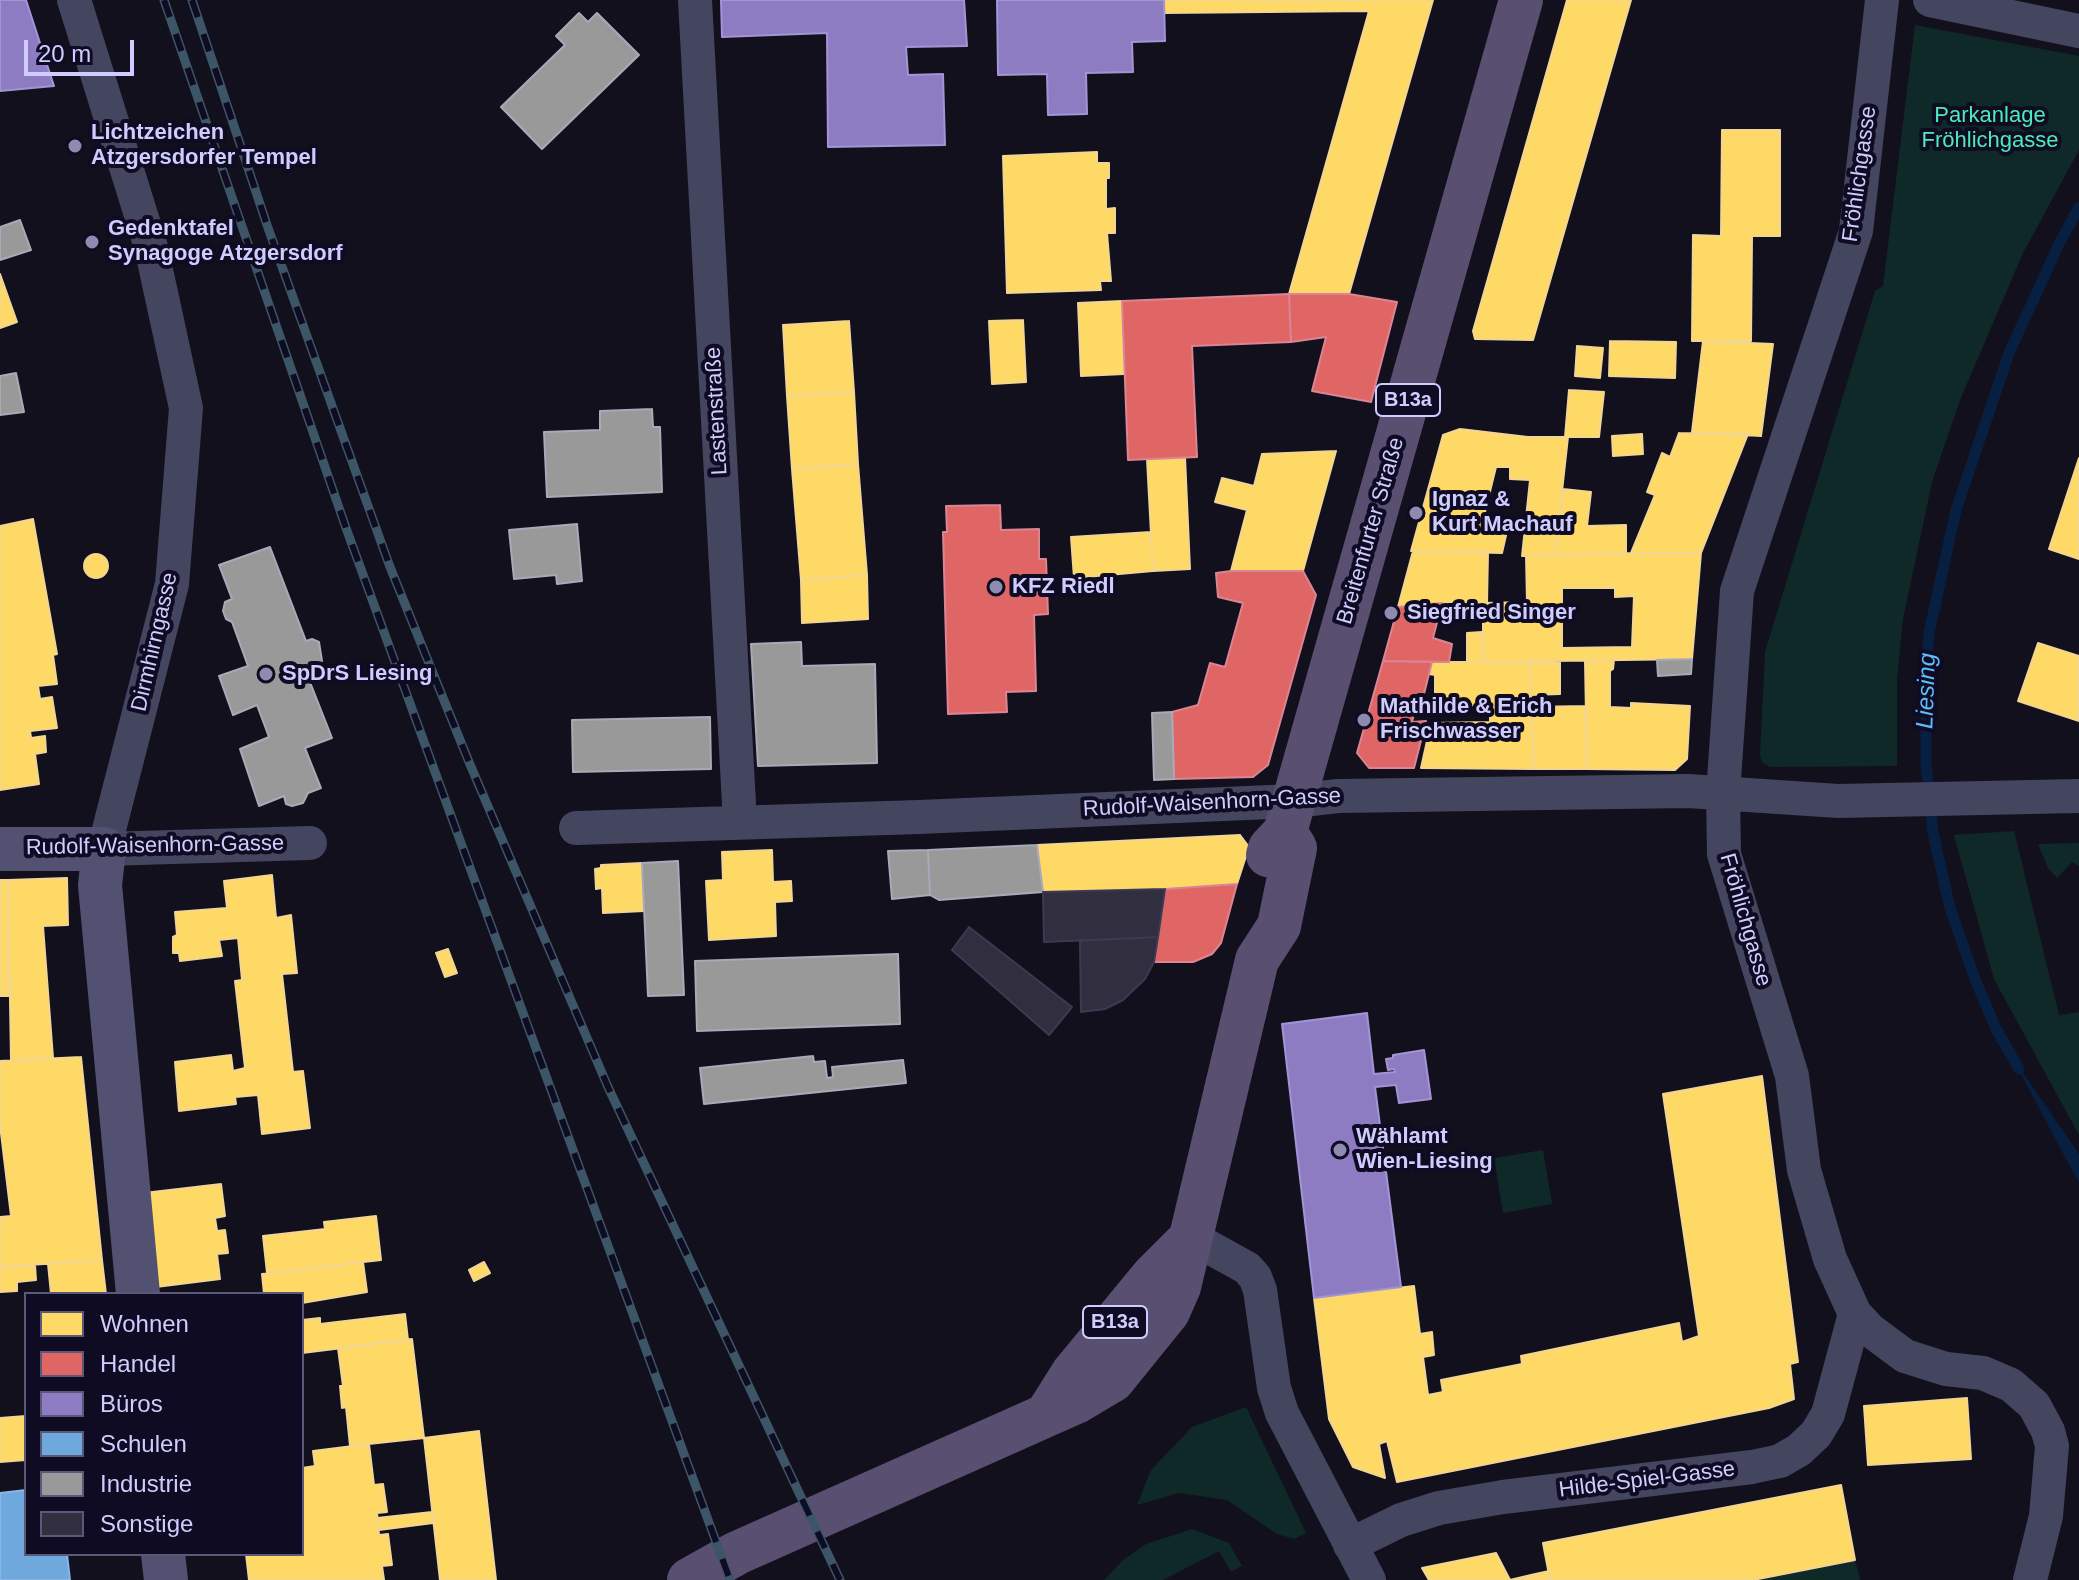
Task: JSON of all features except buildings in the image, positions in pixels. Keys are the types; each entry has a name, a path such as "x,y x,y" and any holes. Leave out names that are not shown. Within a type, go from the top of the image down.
{"main road":[{"name":"Breitenfurter Straße","path":"1191,1237 1257,960 1279,926 1295,848 1290,816 1521,0"},
{"name":"B13a","path":"689,1580 737,1553 1048,1414 1073,1373 1153,1276 1191,1237"}],"street":[{"name":"Dirmhirngasse","path":"74,0 151,247 186,408 172,584 104,849 100,885 138,1292"},
{"name":"Lastenstraße","path":"695,0 740,822"},
{"name":"Fröhlichgasse","path":"1882,0 1856,231 1737,591 1723,794 1724,854 1792,1076 1809,1185 1830,1259 1855,1314 1870,1330 1905,1356 1946,1369 1983,1373 2011,1385 2034,1405 2048,1431 2052,1446 2046,1516 2030,1580"},
{"path":"1930,0 2079,31"},
{"name":"Rudolf-Waisenhorn-Gasse","path":"576,828 740,822 1290,816 1338,796 1688,791 1848,800 2079,796"},
{"name":"Rudolf-Waisenhorn-Gasse","path":"0,849 310,843"},
{"path":"1191,1237 1247,1268 1255,1277 1260,1290 1274,1388 1282,1413 1369,1580"},
{"name":"Hilde-Spiel-Gasse","path":"1350,1545 1401,1520 1439,1508 1780,1461 1799,1450 1816,1434 1828,1414 1855,1314"},
{"path":"163,1556 166,1580"}],"green space":[{"name":"Parkanlage Fröhlichgasse","path":"1915,25 2079,56 2079,150 2023,253 1960,400 1932,482 1903,619 1897,680 1897,766 1770,767 1762,762 1760,755 1765,652 1875,291 1883,286"},
{"path":"2014,831 2059,1015 2079,1012 2079,1135 1994,979 1954,835"},
{"path":"2079,843 2079,866 2072,862 2057,878 2048,868 2038,844"},
{"path":"1543,1150 1552,1204 1503,1213 1494,1158"},
{"path":"1246,1407 1306,1533 1294,1539 1277,1534 1227,1500 1179,1493 1137,1505 1151,1470 1192,1427"},
{"path":"1192,1529 1229,1543 1242,1566 1231,1572 1219,1551 1163,1580 1104,1580 1123,1560 1146,1544"},
{"path":"1855,1560 1860,1580 1753,1580"}],"water":[{"path":"2012,1057 2079,1154 2079,1182 2066,1159"}],"waterway":[{"name":"Liesing","path":"2019,1069 1996,1029 1950,908 1933,833 1926,763 1926,675 1929,633 1956,510 2009,353 2079,207"}],"railway":[{"path":"164,0 346,528 730,1580"},
{"path":"192,0 267,225 390,567 469,762 608,1087 840,1580"}],"place":[{"name":"Lichtzeichen Atzgersdorfer Tempel","path":"75,146"},
{"name":"Gedenktafel Synagoge Atzgersdorf","path":"92,242"},
{"name":"Ignaz & Kurt Machauf","path":"1416,513"},
{"name":"KFZ Riedl","path":"996,587"},
{"name":"Siegfried Singer","path":"1391,613"},
{"name":"SpDrS Liesing","path":"266,674"},
{"name":"Mathilde & Erich Frischwasser","path":"1364,720"},
{"name":"Wählamt Wien-Liesing","path":"1340,1150"}]}
